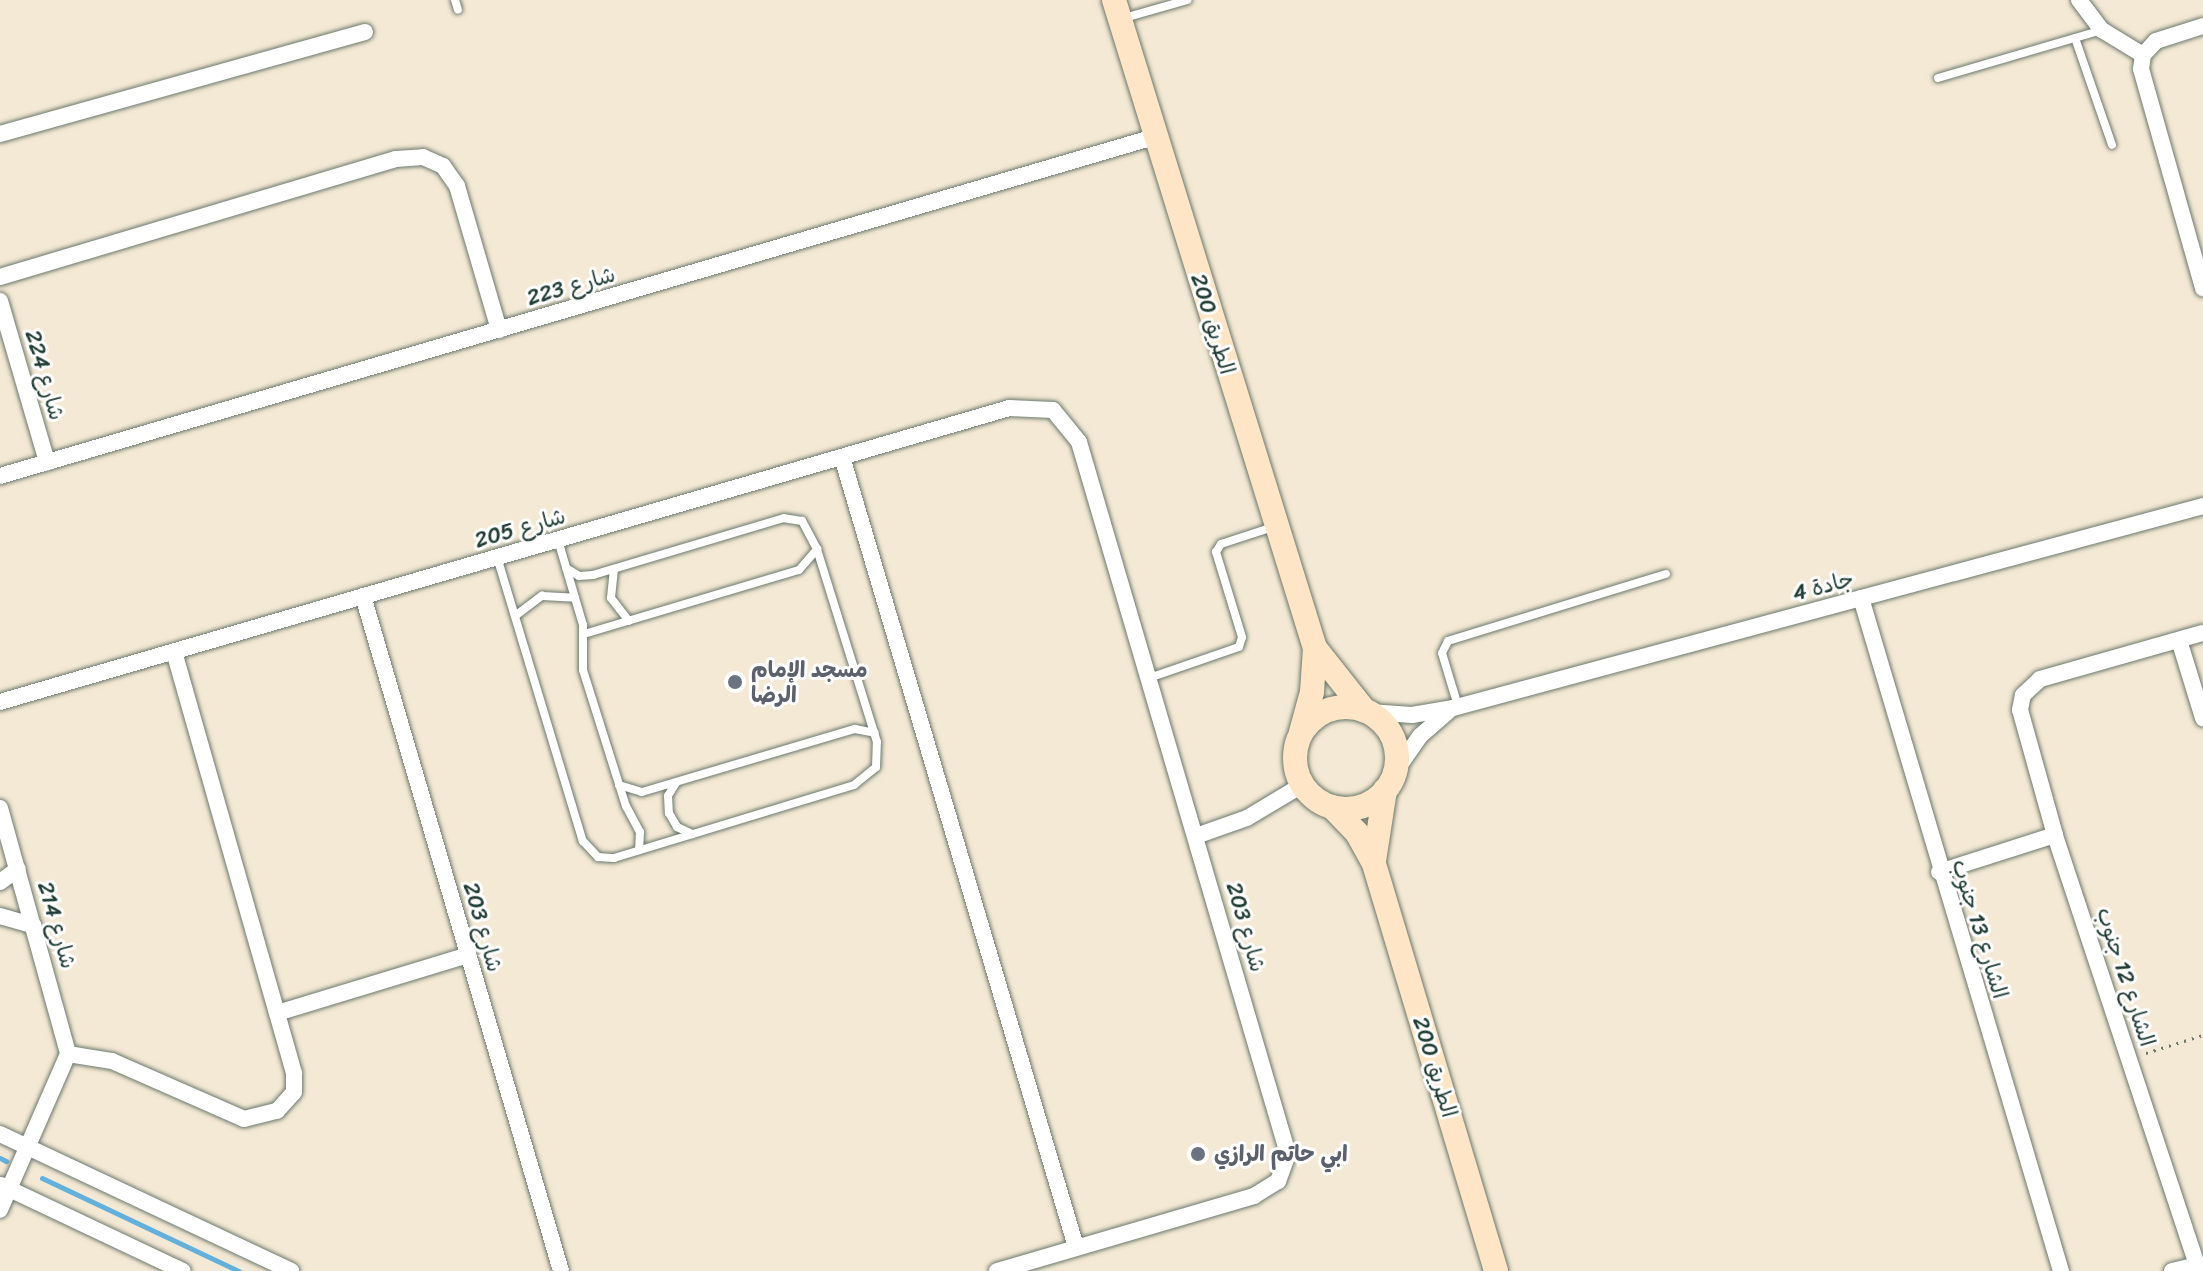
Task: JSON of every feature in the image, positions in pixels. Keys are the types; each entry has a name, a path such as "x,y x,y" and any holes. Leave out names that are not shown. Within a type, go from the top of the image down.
{"main road":[{"name":"الطريق 200","path":"1116,10 1315,648 1367,712"},
{"name":"الطريق 200","path":"1300,736 1312,692 1315,648"},
{"path":"1331,709 1367,712 1393,737 1390,781 1355,808 1332,807 1302,785 1295,760 1300,736 1331,709"},
{"name":"الطريق 200","path":"1374,864 1390,781"},
{"name":"الطريق 200","path":"1332,807 1357,833 1374,864 1496,1271"}],"street":[{"path":"2079,0 2102,30 2143,55"},
{"path":"2203,26 2162,38 2143,55 2142,77 2203,288"},
{"path":"0,134 365,32"},
{"name":"شارع 223","path":"0,476 1154,137"},
{"path":"0,277 396,159 423,157 443,166 457,186 499,330"},
{"name":"شارع 224","path":"0,301 47,462"},
{"name":"شارع 205","path":"0,702 1016,407 1053,410"},
{"name":"شارع 203","path":"997,1271 1254,1196 1278,1181 1285,1167 1285,1140 1079,442 1053,410"},
{"path":"842,457 1076,1247"},
{"name":"جادة 4","path":"1367,712 1412,715 1456,707 2203,506"},
{"name":"شارع 203","path":"363,596 561,1271"},
{"name":"الشارع 13 جنوب","path":"1861,598 1939,872 2061,1271"},
{"path":"2203,633 2179,640 2203,718"},
{"name":"الشارع 12 جنوب","path":"2179,640 2040,679 2023,695 2021,718 2055,835 2198,1268"},
{"path":"0,1210 5,1187 30,1148 68,1054 98,1056 233,1117 255,1118 284,1106 295,1086 174,652"},
{"name":"جادة 4","path":"1390,781 1420,736 1456,707"},
{"path":"1196,836 1247,818 1302,785"},
{"name":"شارع 214","path":"0,808 68,1054"},
{"path":"1939,872 2055,835"},
{"path":"0,882 18,869"},
{"path":"0,916 34,926"},
{"path":"277,1013 468,955"},
{"path":"0,1134 291,1271"},
{"path":"5,1187 183,1271"},
{"path":"2172,1271 2198,1268"}],"lane":[{"path":"1116,10 1187,0"},
{"path":"1938,78 2102,30"},
{"path":"2075,38 2112,145"},
{"path":"497,557 583,841 592,854 605,859 639,850 862,781 879,759 875,733 817,549 806,525 784,518 586,576 566,568"},
{"path":"1148,678 1239,647 1242,637 1218,547 1276,526"},
{"path":"558,540 584,634 583,670 619,784 640,832 639,850"},
{"path":"584,634 799,570 817,549"},
{"path":"614,569 611,598 629,621"},
{"path":"1456,707 1442,653 1448,641 1666,574"},
{"path":"515,616 542,596 575,598"},
{"path":"619,784 642,792 855,729 875,733"},
{"path":"677,783 668,796 669,813 677,827 692,834"}],"path":[{"path":"2130,1058 2203,1035"}],"waterway":[{"path":"0,1158 6,1161"},
{"path":"42,1178 239,1271"}],"place":[{"name":"مسجد الإمام الرضا","path":"735,682"},
{"name":"ابي حاتم الرازي","path":"1198,1154"}]}
